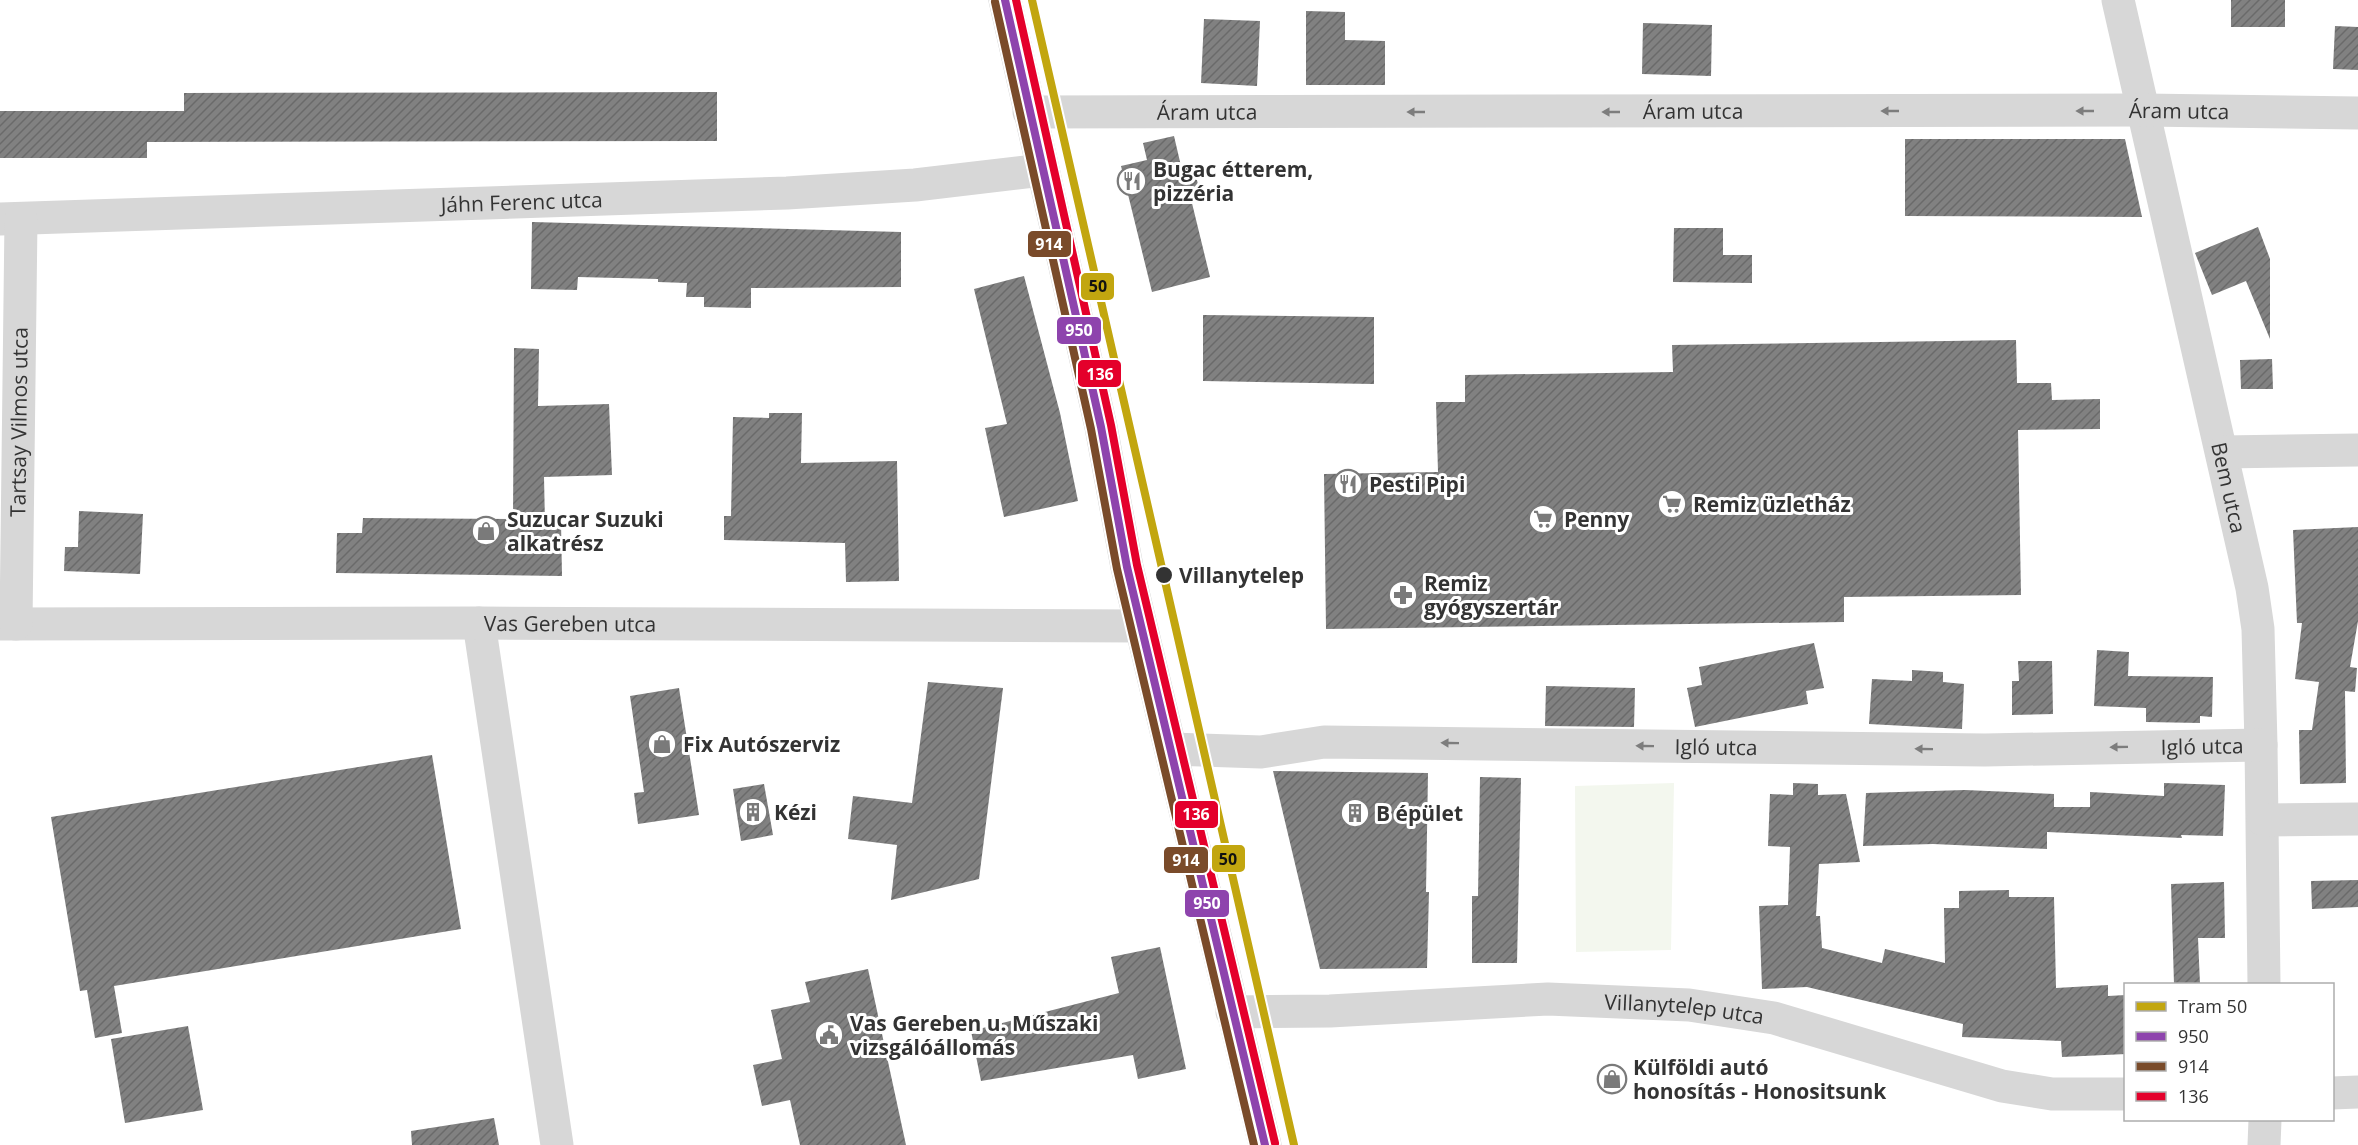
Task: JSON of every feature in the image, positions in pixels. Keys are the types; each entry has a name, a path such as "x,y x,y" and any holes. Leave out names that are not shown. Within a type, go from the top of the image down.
{"main road":[{"path":"1005,0 1101,427 1140,626 1172,749 1265,1145"}],"street":[{"name":"Bem utca","path":"2118,0 2223,452 2256,619 2263,820 2264,983"},
{"name":"Áram utca","path":"1029,112 2144,110 2358,113"},
{"name":"Jáhn Ferenc utca","path":"11,219 787,193 915,185 1042,170"},
{"name":"Tartsay Vilmos utca","path":"8,624 11,219"},
{"path":"2223,452 2358,450"},
{"path":"479,623 557,1145"},
{"name":"Vas Gereben utca","path":"8,624 479,623 1140,626"},
{"name":"Igló utca","path":"1172,749 1261,752 1324,742 1985,750 2261,745"},
{"path":"2263,820 2358,819"},
{"name":"Villanytelep utca","path":"1232,1012 1330,1011 1548,999 1689,1005 1774,1018 2002,1086 2052,1094 2124,1094"},
{"path":"2334,1092 2358,1092"},
{"path":"2264,1145 2265,1121"}],"shaded area":[{"path":"1674,783 1671,950 1576,952 1575,786"}],"building":[{"path":"2231,0 2285,0 2285,27 2231,27"},
{"path":"1306,11 1345,12 1345,40 1385,41 1385,85 1306,85"},
{"path":"1204,19 1260,21 1257,86 1201,83"},
{"path":"1643,23 1712,25 1711,76 1642,74"},
{"path":"2335,26 2358,27 2358,70 2333,69"},
{"path":"717,92 717,141 147,142 147,158 0,158 0,111 184,111 184,93"},
{"path":"1174,136 1181,166 1193,163 1200,193 1190,195 1210,277 1152,292 1121,166 1147,160 1143,143"},
{"path":"1905,139 2125,139 2142,217 1905,216"},
{"path":"532,222 901,232 901,287 751,288 751,308 704,307 704,297 686,297 687,283 658,282 658,279 578,277 577,290 531,289"},
{"path":"2258,227 2270,259 2270,339 2246,281 2212,295 2195,253"},
{"path":"1674,228 1723,228 1723,255 1752,255 1752,283 1673,282"},
{"path":"1024,276 1060,413 1078,501 1004,517 985,428 1007,424 974,289"},
{"path":"1203,315 1374,317 1374,384 1203,381"},
{"name":"Remiz üzletház","path":"2016,340 2017,383 2051,383 2052,400 2100,399 2100,429 2018,430 2021,595 1844,597 1844,622 1326,629 1324,474 1438,472 1436,402 1465,402 1465,375 1673,372 1672,345"},
{"path":"514,348 539,349 538,406 609,404 612,475 544,477 545,523 561,522 562,576 336,573 337,533 362,533 363,518 513,519"},
{"path":"2272,359 2273,389 2241,389 2240,360"},
{"path":"769,413 802,413 801,463 897,461 899,581 846,582 845,543 724,540 724,516 731,516 733,417 769,418"},
{"path":"79,511 143,514 140,574 64,571 65,547 78,547"},
{"path":"2358,527 2358,621 2350,667 2357,668 2355,692 2345,691 2346,783 2300,784 2299,730 2312,730 2319,682 2295,679 2302,623 2297,623 2293,530"},
{"path":"1814,643 1824,688 1806,691 1808,704 1695,727 1687,688 1702,685 1699,667"},
{"path":"2097,650 2129,652 2128,676 2213,677 2212,717 2200,716 2200,723 2146,722 2146,708 2094,706"},
{"path":"2018,661 2052,661 2053,714 2012,715 2012,681 2019,681"},
{"path":"1912,670 1943,672 1943,682 1964,684 1962,729 1869,724 1872,679 1912,681"},
{"path":"928,682 1003,688 979,879 891,900 897,845 848,839 853,796 912,803"},
{"path":"1546,686 1635,688 1634,727 1545,726"},
{"name":"Fix Autószerviz","path":"679,688 699,815 638,824 634,793 644,792 630,696"},
{"path":"432,755 461,929 114,986 122,1033 95,1038 87,990 80,991 51,817"},
{"path":"1273,771 1428,773 1427,968 1320,969"},
{"path":"1480,777 1521,778 1517,963 1472,963 1472,896 1478,896"},
{"path":"1793,783 1818,784 1818,795 1846,794 1860,862 1819,864 1816,916 1820,916 1822,948 1882,963 1885,949 1945,963 1944,908 1959,908 1959,891 2009,890 2009,897 2054,897 2056,988 2108,985 2108,996 2124,995 2124,1054 2062,1057 2061,1041 1962,1037 1963,1024 1807,987 1762,989 1759,906 1788,905 1790,847 1768,846 1770,794 1793,795"},
{"path":"2164,783 2225,785 2223,836 2181,835 2182,838 2047,832 2047,849 1933,844 1863,846 1866,793 1965,790 2054,794 2054,807 2090,807 2090,792 2164,796"},
{"name":"Kézi","path":"764,784 773,835 741,841 733,789"},
{"path":"2358,880 2358,907 2312,909 2311,881"},
{"path":"2224,882 2225,938 2198,938 2200,983 2174,983 2171,884"},
{"path":"1160,947 1186,1069 1138,1079 1133,1055 981,1081 971,1031 1119,993 1111,957"},
{"name":"Vas Gereben u. Műszaki vizsgálóállomás","path":"868,969 906,1145 800,1145 790,1100 762,1106 753,1065 782,1059 771,1010 810,1002 805,982"},
{"path":"188,1026 203,1110 125,1123 111,1039"},
{"path":"494,1118 499,1145 412,1145 411,1131"}],"tram line":[{"name":"50","path":"1032,0 1294,1145"}],"transit line":[{"name":"950","path":"1005,0 1101,427 1127,567 1265,1145"},
{"name":"136","path":"1016,0 1111,425 1137,565 1275,1143"},
{"name":"914","path":"995,2 1091,429 1117,569 1254,1145"}],"place":[{"name":"Bugac étterem, pizzéria","path":"1132,181"},
{"name":"Pesti Pipi","path":"1348,484"},
{"name":"Remiz üzletház","path":"1672,504"},
{"name":"Penny","path":"1543,519"},
{"name":"Suzucar Suzuki alkatrész","path":"486,531"},
{"name":"Villanytelep","path":"1164,575"},
{"name":"Remiz gyógyszertár","path":"1403,595"},
{"name":"Fix Autószerviz","path":"662,744"},
{"name":"Kézi","path":"753,812"},
{"name":"B épület","path":"1355,813"},
{"name":"Vas Gereben u. Műszaki vizsgálóállomás","path":"829,1035"},
{"name":"Külföldi autó honosítás - Honositsunk","path":"1612,1079"}]}
